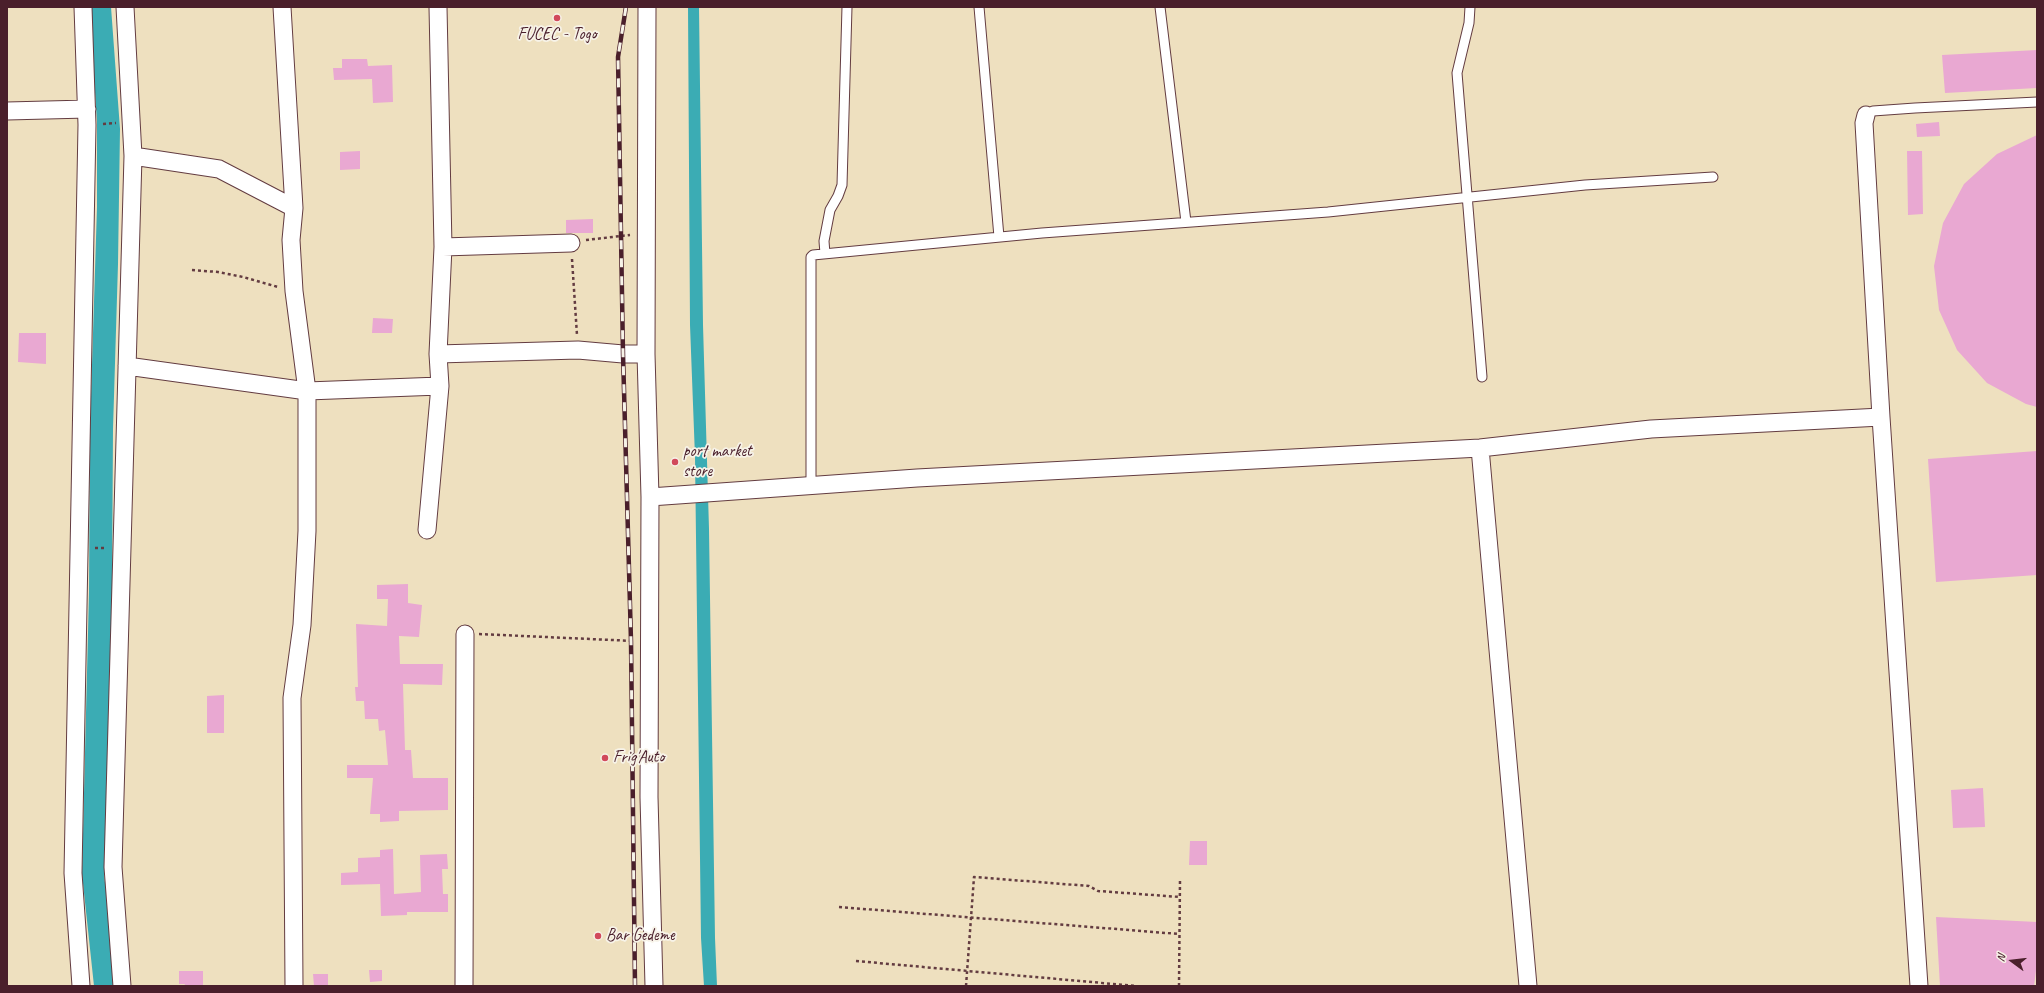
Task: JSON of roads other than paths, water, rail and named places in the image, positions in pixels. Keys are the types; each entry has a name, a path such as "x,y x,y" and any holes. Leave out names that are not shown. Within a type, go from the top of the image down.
{"street":[{"path":"81,986 73,873 87,117 83,7"},
{"path":"122,986 113,867 133,156 126,7"},
{"path":"282,7 294,208 291,240 294,291 307,391 306,546 302,625 292,698 294,986"},
{"path":"427,530 440,386 438,354 443,247 438,7"},
{"path":"648,7 646,354 650,497 649,812 654,986"},
{"path":"7,111 87,117"},
{"path":"1866,115 1864,123 1881,417 1918,986"},
{"path":"133,156 219,169 294,208"},
{"path":"443,247 571,242"},
{"path":"438,354 578,350 623,354 646,354"},
{"path":"128,366 307,391 440,386"},
{"path":"650,497 925,477 1480,448 1651,429 1881,417"},
{"path":"1480,448 1528,986"},
{"path":"464,986 465,634"}],"lane":[{"path":"825,254 824,241 830,210 842,185 847,7"},
{"path":"979,7 999,237"},
{"path":"1160,7 1186,222"},
{"path":"1470,7 1469,23 1457,73 1482,377"},
{"path":"1866,115 1873,111 2037,102"},
{"path":"811,485 810,258 812,255 999,237 1328,212 1585,185 1713,177"}],"water":[{"path":"89,7 111,7 120,129 113,429 112,594 104,875 118,986 94,986 82,874 89,592 90,428 97,207 97,121"},
{"path":"688,7 699,7 703,325 709,529 717,986 704,986 701,938 695,457 690,325"}],"railway":[{"path":"626,7 618,57 623,354 631,641 635,986"}],"place":[{"name":"FUCEC - Togo","path":"557,18"},
{"name":"port market store","path":"675,462"},
{"name":"Frig'Auto","path":"605,758"},
{"name":"Bar Gedeme","path":"598,936"}]}
